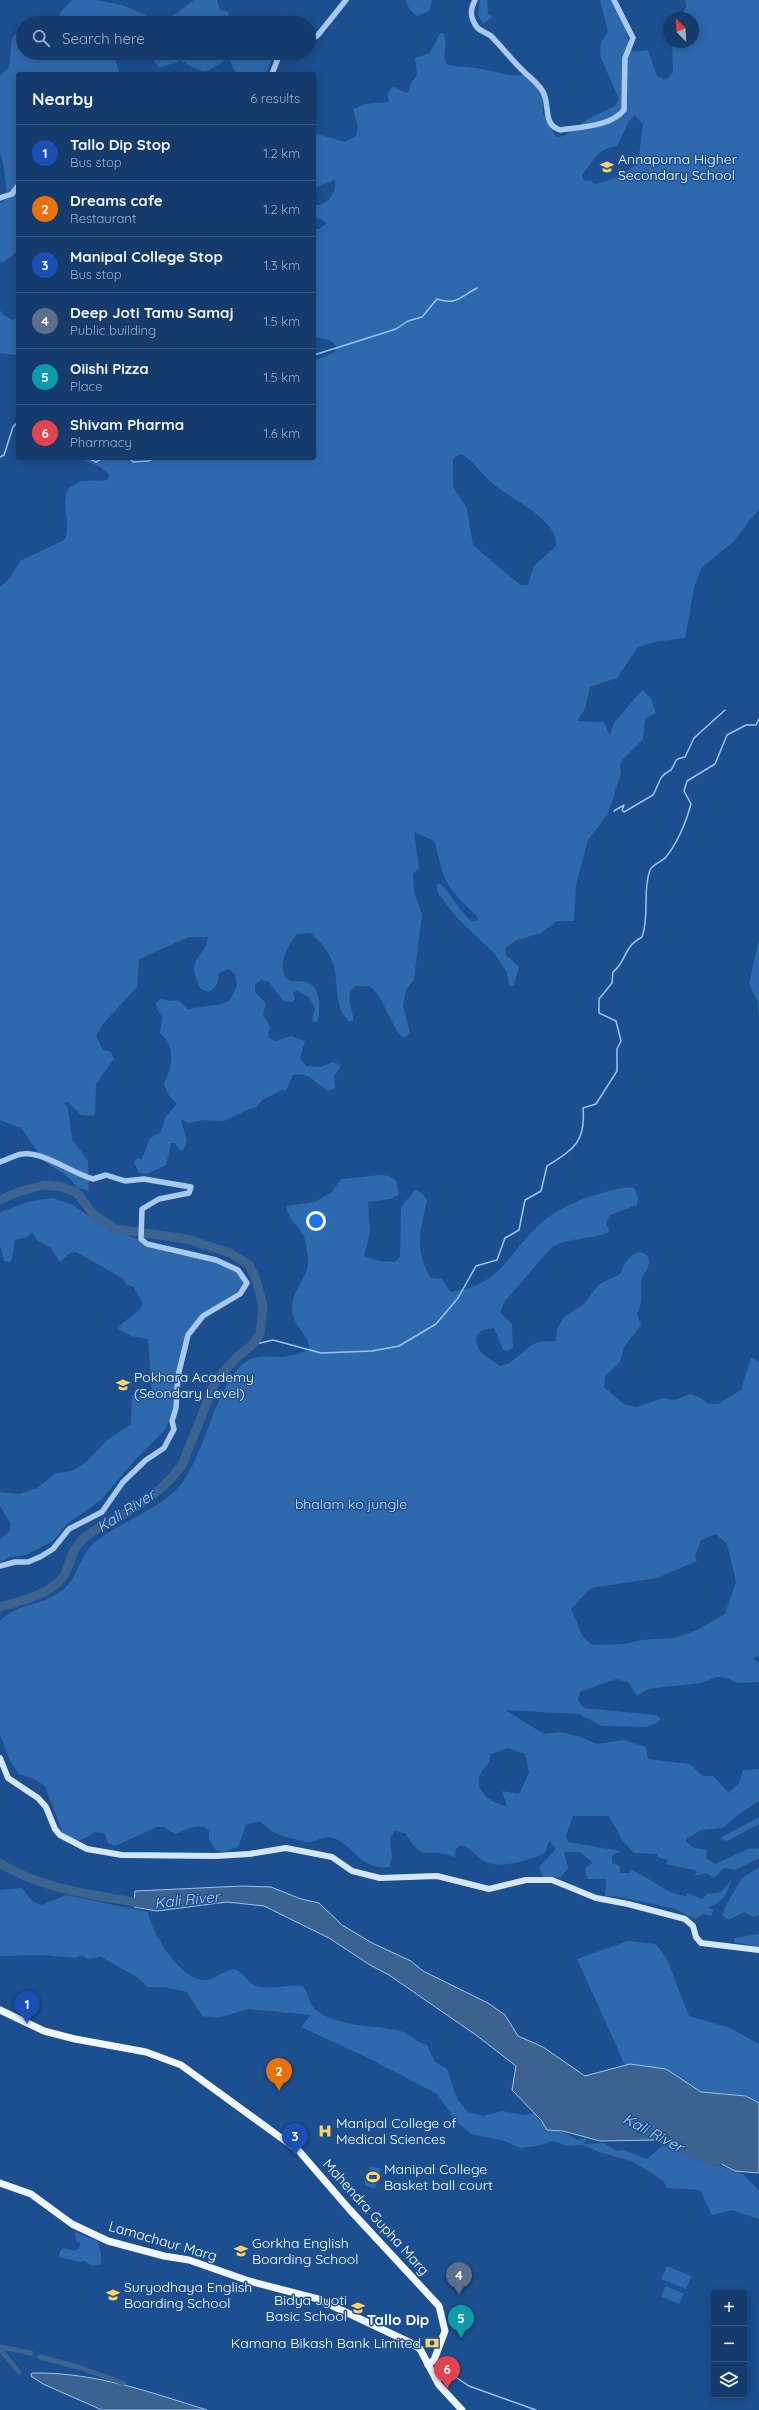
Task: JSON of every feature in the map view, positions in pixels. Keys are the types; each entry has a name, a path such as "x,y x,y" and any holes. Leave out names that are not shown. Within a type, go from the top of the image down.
{"main road":[{"path":"0,1758 8,1778 38,1798 46,1807 55,1829 60,1836 87,1849 122,1855 216,1856 249,1854 286,1848 332,1858 352,1871 380,1878 437,1876 489,1889 526,1880 544,1879 563,1884 596,1898 628,1904 685,1919 691,1923 701,1943 759,1950"},
{"name":"Mahendra Gupha Marg","path":"0,2010 44,2031 75,2039 146,2052 181,2065 299,2151 350,2210 439,2306 445,2331 434,2360 428,2365"},
{"name":"Lamachaur Marg","path":"0,2183 31,2194 72,2224 108,2241 164,2256 189,2260 248,2281 318,2299 411,2343 420,2349 438,2385 462,2410"}],"street":[{"path":"316,36 346,0"},
{"path":"475,0 471,8 471,16 476,27 490,35 521,70 542,89 547,104 547,118 553,128 560,130 606,122 615,118 624,110 625,58 633,38 614,0"},
{"path":"273,72 277,60"},
{"path":"0,198 12,194 16,189"},
{"path":"0,1162 20,1154 29,1154 45,1158 93,1179 106,1175 125,1180 144,1179 191,1187 189,1193 170,1195 149,1204 142,1209 140,1236 147,1244 154,1244 182,1254 207,1257 227,1265 245,1277 247,1283 245,1288 203,1316 188,1335 177,1386 176,1408 172,1422 174,1429 164,1448 146,1460 123,1482 102,1512 69,1529 47,1553 33,1561 8,1563 0,1566"}],"green space":[{"path":"72,0 96,0 122,5 148,16 59,16"},
{"path":"194,0 217,0 220,10 228,12 229,16 171,16"},
{"path":"405,0 432,0 429,11 417,16 410,10"},
{"path":"480,0 487,0 488,14 493,17 483,24 478,15"},
{"path":"600,0 611,0 627,31 629,45 633,52 648,50 657,76 664,80 668,79 673,72 672,48 699,48 699,12 683,12 686,7 685,0 759,0 759,509 733,542 702,567 694,588 685,638 654,642 637,648 617,678 590,687 585,709 577,721 604,722 610,735 614,723 642,690 651,698 656,713 645,719 643,739 623,759 620,765 621,773 608,814 588,840 576,885 574,921 557,921 541,933 517,940 505,948 506,955 519,967 514,985 509,986 507,972 494,953 456,917 438,893 436,885 440,884 472,922 478,920 477,916 457,896 447,882 434,841 414,832 419,868 413,874 414,891 422,915 414,979 406,990 403,1006 410,1032 405,1038 401,1035 396,1029 379,997 369,986 355,986 352,990 349,998 353,1021 349,1021 341,1009 337,996 334,967 329,954 310,933 297,934 284,956 284,974 289,980 306,982 315,988 319,999 317,1022 313,1022 312,1020 315,1008 309,997 297,991 293,992 295,999 292,1002 283,1001 269,982 261,980 255,985 255,992 266,1003 263,1014 270,1027 268,1035 269,1038 276,1041 291,1036 305,1041 300,1058 306,1066 321,1067 332,1062 339,1064 340,1068 334,1076 335,1088 328,1091 308,1076 299,1074 293,1075 285,1093 284,1089 261,1101 257,1107 249,1109 224,1121 204,1120 189,1123 181,1119 187,1141 183,1151 179,1150 175,1143 171,1143 166,1165 147,1174 139,1173 134,1162 137,1158 142,1159 150,1138 161,1132 165,1118 177,1104 169,1096 164,1085 170,1068 171,1051 167,1041 160,1033 162,1017 157,1009 156,1003 161,999 170,1001 178,1000 188,1009 222,1004 229,1001 237,986 235,974 229,969 219,973 218,980 213,989 208,992 201,989 194,970 197,959 204,950 208,937 189,937 139,959 137,987 102,1025 96,1036 103,1050 111,1052 114,1059 96,1084 95,1113 93,1116 81,1115 68,1102 64,1103 68,1108 72,1139 88,1161 89,1191 78,1188 67,1176 45,1162 21,1128 0,1120 0,587 10,578 20,561 64,540 67,528 65,501 69,488 81,481 108,480 109,474 100,467 84,460 316,460 316,360 335,352 336,346 330,340 316,337 316,229 319,229 327,223 316,217 316,205 327,201 335,189 335,180 316,187 316,134 345,142 356,136 358,127 353,109 365,104 389,102 387,94 391,88 395,87 406,93 409,91 411,83 417,75 415,58 430,53 440,33 443,33 446,40 444,56 447,64 505,74 524,75 540,88 543,100 543,113 556,137 564,136 588,119 615,106 619,99 600,56 601,42 608,32","holes":["635,115 643,125 638,163 623,174 594,184 590,180 585,181 582,175 596,156 610,147 617,146 629,121","462,454 471,461 485,477 542,519 550,528 555,537 556,546 534,566 528,585 520,585 473,545 467,509 453,486 453,460 455,457"]},
{"path":"16,34 16,60 116,60 119,72 16,72 16,251 2,263 0,262 0,203 9,197 0,153 0,76 9,67 12,37"},
{"path":"154,60 225,60 207,71 199,70 180,61 159,68"},
{"path":"225,60 272,60 268,67 268,72 235,72 230,61"},
{"path":"0,310 3,315 13,320 16,318 16,355 0,353"},
{"path":"759,939 759,1020 758,1002 749,984"},
{"name":"bhalam ko jungle","path":"380,1175 389,1176 396,1181 399,1194 391,1199 368,1202 370,1233 364,1256 379,1261 395,1262 400,1257 401,1207 415,1190 422,1193 427,1200 420,1239 422,1258 425,1268 431,1278 442,1279 450,1292 467,1289 492,1276 502,1267 540,1224 563,1208 587,1198 616,1189 635,1189 638,1197 637,1205 610,1215 606,1222 609,1230 607,1233 572,1240 552,1247 504,1302 500,1313 512,1324 513,1348 507,1351 503,1350 494,1328 491,1328 479,1333 476,1338 476,1342 481,1353 500,1366 510,1363 537,1343 556,1341 557,1329 564,1317 585,1303 598,1285 620,1274 625,1263 630,1257 641,1252 648,1256 649,1264 641,1283 641,1301 637,1314 641,1325 624,1347 620,1362 605,1376 604,1387 625,1405 637,1407 663,1398 675,1400 690,1394 699,1397 709,1404 718,1404 741,1390 751,1357 759,1362 759,1658 756,1656 753,1659 759,1663 759,1682 738,1683 726,1678 717,1677 701,1683 648,1689 637,1696 628,1682 616,1679 580,1692 578,1700 584,1708 656,1715 661,1719 647,1727 602,1726 579,1714 505,1710 544,1734 559,1732 578,1736 597,1744 623,1740 646,1747 648,1759 690,1764 702,1776 713,1776 729,1793 739,1783 743,1770 759,1769 759,1801 739,1814 723,1828 701,1830 686,1839 686,1842 694,1848 707,1850 706,1858 715,1864 748,1849 759,1848 759,1858 735,1870 724,1868 714,1878 706,1873 694,1876 697,1872 694,1870 666,1864 668,1860 657,1857 657,1854 634,1853 622,1840 609,1816 573,1816 566,1836 568,1842 621,1851 612,1855 612,1863 620,1866 620,1873 629,1873 631,1870 680,1895 687,1896 687,1893 702,1899 707,1894 721,1892 731,1880 724,1897 718,1903 709,1907 708,1909 714,1909 711,1916 703,1914 695,1919 675,1909 615,1896 605,1897 606,1879 587,1879 585,1868 593,1863 580,1852 564,1852 568,1868 561,1877 543,1877 539,1867 556,1849 549,1841 545,1853 525,1861 502,1865 484,1861 462,1845 456,1849 455,1857 446,1854 422,1852 411,1843 405,1833 395,1831 390,1837 392,1857 389,1867 380,1867 365,1862 348,1847 334,1838 325,1837 305,1842 278,1834 260,1822 246,1825 238,1847 223,1852 216,1850 209,1839 209,1831 201,1826 192,1827 175,1834 164,1827 157,1827 115,1846 108,1843 104,1833 95,1832 83,1839 74,1841 66,1836 62,1831 45,1786 34,1779 19,1774 9,1759 0,1734 0,1621 13,1611 46,1600 60,1592 71,1581 84,1555 94,1543 114,1529 157,1505 176,1490 186,1477 195,1460 226,1386 236,1371 247,1361 257,1357 292,1356 309,1350 307,1340 293,1315 292,1307 293,1299 307,1269 307,1250 304,1237 291,1219 286,1206 315,1202 332,1192 341,1179","holes":["716,1534 727,1544 736,1582 725,1614 697,1630 675,1638 641,1640 626,1644 592,1645 583,1637 571,1609 591,1588 657,1578 697,1561 695,1556 701,1540","508,1748 525,1754 529,1773 519,1794 502,1791 507,1806 496,1803 486,1796 479,1786 479,1781 481,1772 489,1762 491,1754"]},
{"path":"53,1198 73,1205 112,1232 127,1235 170,1253 217,1262 240,1274 244,1282 236,1293 209,1311 192,1326 187,1335 175,1402 166,1429 134,1461 101,1500 67,1524 53,1541 26,1555 10,1557 0,1562 0,1539 9,1532 11,1524 0,1506 0,1492 20,1494 37,1488 56,1473 72,1471 85,1463 107,1440 131,1424 132,1395 152,1395 148,1339 131,1336 118,1329 123,1322 137,1312 143,1304 134,1287 126,1284 124,1279 76,1252 70,1253 60,1262 51,1248 37,1240 32,1232 27,1237 15,1240 12,1259 9,1262 4,1261 0,1246 0,1212 31,1201"},
{"path":"759,1817 759,1824 727,1841 720,1838"},
{"path":"759,1867 759,1915 753,1917 744,1912 729,1920 722,1916 725,1907 742,1878"},
{"path":"22,1888 32,1901 41,1905 66,1895 148,1912 150,1921 168,1953 185,1972 194,1978 207,1980 234,1969 240,1972 256,1986 303,1986 313,2008 325,2016 345,2023 404,2032 427,2045 435,2062 447,2069 457,2099 468,2112 483,2116 502,2111 524,2115 534,2113 547,2130 563,2132 578,2140 586,2138 584,2144 604,2143 617,2151 623,2150 647,2159 662,2146 743,2174 759,2191 759,2219 732,2210 712,2215 700,2190 667,2188 663,2180 631,2161 599,2152 583,2145 567,2146 553,2141 537,2146 520,2148 505,2141 471,2134 456,2121 437,2094 368,2058 301,2027 311,2015 248,2009 218,2018 202,2016 187,1992 165,1987 148,1987 137,1977 101,1957 87,1959 82,1955 76,1958 44,1955 0,1956 0,1890"},
{"path":"759,1934 759,1947 734,1942 734,1938"},
{"path":"628,1941 656,1944 666,1957 689,2016 730,2028 759,2044 759,2103 746,2095 701,2092 666,2069 630,2064 625,2065 577,1959"},
{"name":"Manipal College Basket ball court","path":"370,2166 381,2169 375,2189 364,2185"},
{"path":"75,2232 97,2241 101,2252 101,2264 92,2266 85,2261 79,2262 59,2257 59,2253 63,2248 74,2251 80,2247 80,2243 76,2241"},
{"path":"667,2266 691,2276 686,2289 661,2279"},
{"path":"666,2286 684,2294 679,2304 661,2296"}],"water":[{"path":"243,1886 271,1887 301,1899 319,1903 342,1925 372,1943 411,1961 423,1971 488,2003 505,2015 518,2036 543,2047 585,2076 630,2064 666,2069 701,2092 746,2096 759,2103 759,2173 735,2171 714,2160 656,2140 600,2141 563,2131 547,2130 541,2120 512,2090 516,2066 476,2035 389,1975 370,1965 329,1938 264,1906 227,1902 157,1911 134,1907 135,1891"},
{"path":"32,2373 78,2376 121,2384 207,2410 102,2410 43,2384 31,2376"}],"waterway":[{"path":"316,354 396,329 408,321 422,317 437,299 454,301 477,288"},
{"path":"0,457 4,455 13,427 16,424"},
{"path":"92,460 96,462 100,460"},
{"path":"131,460 133,462 150,460"},
{"path":"614,811 624,805 622,810 624,812 653,795 659,781 664,775 671,770 678,759 685,757 694,738 725,710"},
{"path":"252,1345 273,1340 321,1353 372,1351 399,1346 436,1324 458,1298 476,1266 497,1260 505,1238 519,1230 525,1200 541,1191 547,1166 571,1149 580,1137 583,1120 583,1108 596,1104 617,1071 617,1049 621,1041 616,1021 599,1013 599,999 612,983 613,972 618,968 628,950 635,941 642,937 646,920 646,886 650,870 664,859 678,838 684,825 691,804 684,791 687,781 715,764 727,735 746,725 756,725 759,719"},
{"name":"Kali River","path":"0,1200 18,1192 44,1185 62,1187 76,1192 94,1215 116,1229 187,1239 230,1253 249,1265 256,1279 263,1306 260,1334 252,1345 236,1358 216,1380 182,1465 175,1474 142,1503 86,1536 78,1544 66,1572 57,1583 43,1593 0,1607"},
{"name":"Kali River","path":"0,1863 16,1872 51,1885 89,1894 146,1904"},
{"name":"Kali River","path":"659,2138 670,2145 716,2162 727,2155"},
{"path":"0,2347 31,2353"},
{"path":"0,2349 19,2372"},
{"path":"40,2357 81,2368 123,2383"},
{"path":"439,2366 469,2386 536,2410"}],"place":[{"name":"Annapurna Higher Secondary School","path":"607,167"},
{"name":"Pokhara Academy (Seondary Level)","path":"123,1385"},
{"name":"Tallo Dip Stop","path":"27,2024"},
{"name":"Dreams cafe","path":"279,2091"},
{"name":"Manipal College of Medical Sciences","path":"325,2131"},
{"name":"Manipal College Stop","path":"295,2156"},
{"name":"Manipal College Basket ball court","path":"373,2177"},
{"name":"Gorkha English Boarding School","path":"241,2251"},
{"name":"Suryodhaya English Boarding School","path":"113,2295"},
{"name":"Deep Joti Tamu Samaj","path":"459,2295"},
{"name":"Bidya Jyoti Basic School","path":"358,2308"},
{"name":"Oiishi Pizza","path":"461,2338"},
{"name":"Kamana Bikash Bank Limited","path":"432,2343"},
{"name":"Shivam Pharma","path":"447,2389"}],"district":[{"name":"Tallo Dip","path":"398,2320"}]}
